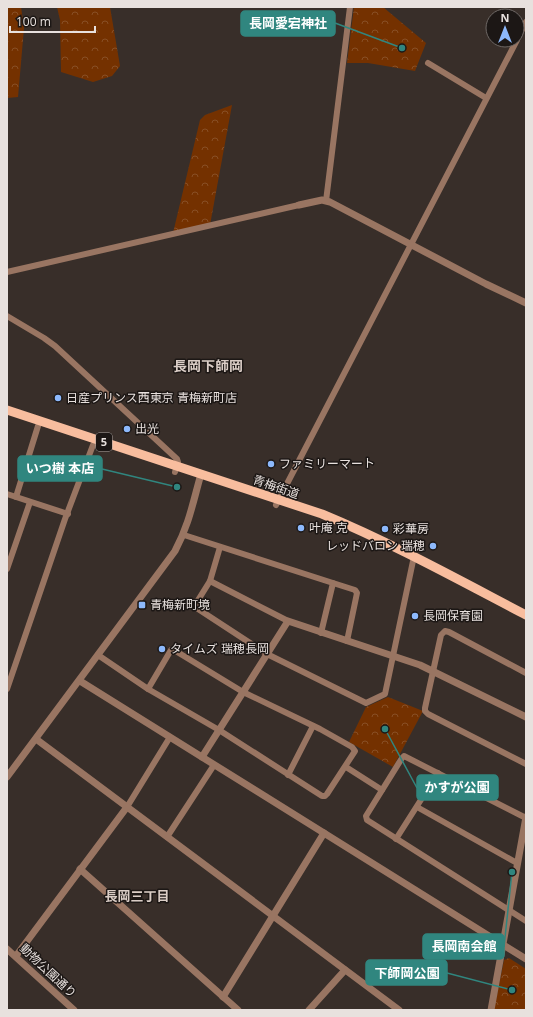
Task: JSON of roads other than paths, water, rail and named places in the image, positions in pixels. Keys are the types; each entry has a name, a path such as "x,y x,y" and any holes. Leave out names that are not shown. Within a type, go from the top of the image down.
{"main road":[{"name":"青梅街道","path":"7,410 200,477 277,502 322,514 351,526 419,559 526,614"},
{"name":"青梅街道","path":"7,416 93,445 176,469"},
{"name":"青梅街道","path":"277,502 357,533 526,620"}],"street":[{"path":"326,201 350,7"},
{"path":"277,502 513,48"},
{"path":"428,64 486,98"},
{"path":"7,272 299,205 326,201 486,284 526,303"},
{"path":"7,316 55,346 177,459 178,462 176,469"},
{"path":"16,497 38,426"},
{"path":"7,689 93,445"},
{"path":"7,777 167,564 184,535 200,477"},
{"path":"7,494 68,514"},
{"path":"7,570 30,502"},
{"path":"184,535 355,590 357,593 347,641"},
{"path":"220,547 210,581 195,607 267,654 366,703 385,694 413,562"},
{"path":"210,581 288,621 433,671 526,717"},
{"path":"321,633 333,584"},
{"path":"202,757 288,621"},
{"path":"526,673 445,631 441,635 425,708 425,711 428,714 526,764"},
{"path":"98,655 148,688 219,730 322,796 325,796 346,767 355,751 352,747 313,726 243,692 173,650 148,688"},
{"path":"80,681 526,959"},
{"path":"288,775 313,726"},
{"path":"16,956 127,807 170,737"},
{"path":"36,739 399,1010"},
{"path":"490,1010 508,910 526,818 404,756 366,818 396,839 508,910 526,921"},
{"path":"167,837 214,765"},
{"path":"346,767 382,790"},
{"path":"396,839 438,773"},
{"path":"417,807 517,863"},
{"path":"223,997 324,833"},
{"path":"80,869 238,1010"},
{"name":"動物公園通り","path":"7,948 74,1010"},
{"path":"309,1010 345,970"}],"place":[{"name":"長岡愛宕神社","path":"402,48"},
{"name":"日産プリンス西東京 青梅新町店","path":"58,398"},
{"name":"出光","path":"127,429"},
{"name":"ファミリーマート","path":"271,464"},
{"name":"いつ樹 本店","path":"177,487"},
{"name":"叶庵 克","path":"301,528"},
{"name":"彩華房","path":"385,529"},
{"name":"レッドバロン 瑞穂","path":"433,546"},
{"name":"青梅新町境","path":"142,605"},
{"name":"長岡保育園","path":"415,616"},
{"name":"タイムズ 瑞穂長岡","path":"162,649"},
{"name":"かすが公園","path":"385,729"},
{"name":"長岡南会館","path":"512,872"},
{"name":"下師岡公園","path":"512,990"}],"district":[{"name":"長岡下師岡","path":"208,366"},
{"name":"長岡三丁目","path":"137,896"}]}
